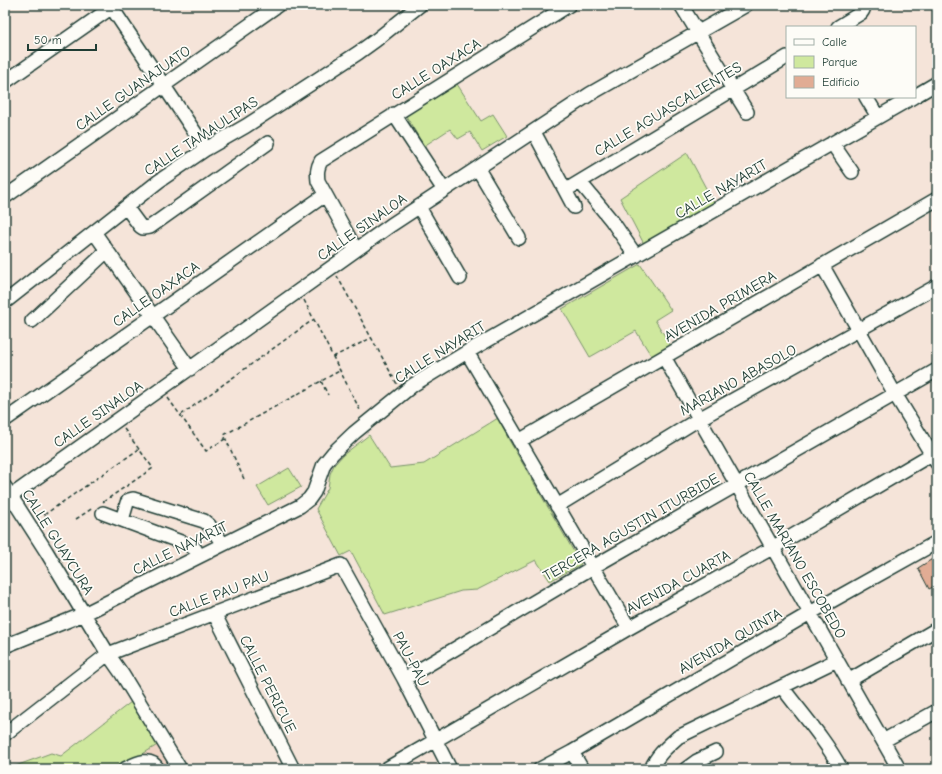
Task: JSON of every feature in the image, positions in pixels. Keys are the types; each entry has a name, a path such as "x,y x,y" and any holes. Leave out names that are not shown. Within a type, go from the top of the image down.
{"street":[{"name":"CALLE GUANAJUATO","path":"5,197 278,5"},
{"name":"CALLE TAMAULIPAS","path":"5,302 158,181 358,53 420,5"},
{"name":"CALLE OAXACA","path":"5,420 325,195 318,181 317,174 321,161 569,5"},
{"path":"681,5 747,112"},
{"name":"CALLE SINALOA","path":"8,491 118,420 356,250 444,190 590,94 746,5"},
{"path":"5,82 114,6 164,86 206,149"},
{"path":"840,26 862,13 862,6"},
{"name":"CALLE AGUASCALIENTES","path":"566,190 733,88 786,58"},
{"name":"CALLE NAYARIT","path":"916,95 937,83"},
{"path":"867,98 878,117"},
{"name":"CALLE NAYARIT","path":"5,646 84,614 300,506 309,499 314,492 324,464 333,453 413,385 467,352 911,98"},
{"path":"394,114 444,190"},
{"path":"534,132 574,207"},
{"path":"126,207 140,226 143,228 150,227 268,143"},
{"path":"832,143 852,172"},
{"path":"478,169 519,238"},
{"path":"580,182 612,220 636,256"},
{"path":"325,195 356,250"},
{"name":"AVENIDA PRIMERA","path":"519,441 937,199"},
{"path":"419,207 460,278"},
{"path":"94,232 190,369"},
{"path":"32,321 107,251"},
{"path":"822,265 895,394 935,456"},
{"name":"MARIANO ABASOLO","path":"557,506 699,420 937,286"},
{"path":"467,352 629,628"},
{"name":"CALLE MARIANO ESCOBEDO","path":"664,357 899,769"},
{"name":"TERCERA AGUSTIN ITURBIDE","path":"404,679 593,567 937,370"},
{"name":"AVENIDA CUARTA","path":"386,769 629,628 935,456"},
{"name":"CALLE GUAYCURA","path":"8,491 108,654"},
{"path":"122,520 127,503 129,500 133,499 204,521 209,525 223,544"},
{"path":"100,507 122,520 189,545 195,549 199,556"},
{"name":"AVENIDA QUINTA","path":"540,769 572,752 810,613 937,542"},
{"name":"CALLE PAU PAU","path":"6,734 108,654 341,565"},
{"name":"PAU-PAU","path":"341,565 404,679 450,769"},
{"name":"CALLE PERICUE","path":"214,613 293,769"},
{"path":"848,681 937,628"},
{"path":"108,654 122,674 180,769"},
{"path":"652,769 655,760 664,749 678,737 836,660"},
{"path":"782,686 797,708 814,726 836,767"},
{"path":"883,742 937,711"},
{"path":"572,752 582,769"},
{"path":"686,769 697,761 716,752"},
{"path":"125,769 147,761 152,762 158,769"}],"path":[{"path":"337,276 398,386"},
{"path":"300,291 367,423"},
{"path":"181,415 314,319"},
{"path":"333,357 371,338"},
{"path":"244,479 224,435 341,370"},
{"path":"321,381 328,395"},
{"path":"167,396 206,451 225,439"},
{"path":"76,520 100,507 153,468 118,420"},
{"path":"44,515 139,449"}],"shaded area":[{"path":"159,744 175,769 118,769"}],"green space":[{"path":"457,84 481,121 493,114 507,136 482,151 470,132 458,139 450,129 424,146 406,116"},
{"path":"687,153 714,203 644,244 620,198"},
{"path":"640,264 671,310 655,320 671,346 652,357 636,331 590,357 562,309"},
{"path":"498,418 509,440 581,564 550,581 536,560 477,590 461,591 385,615 351,551 341,556 316,509 328,488 330,474 334,465 343,455 369,435 390,468 424,464"},
{"path":"289,468 301,487 268,505 257,487"},
{"path":"131,702 159,744 118,769 10,769 51,753 61,756"}],"building":[{"path":"937,556 937,585 929,589 918,568"}]}
